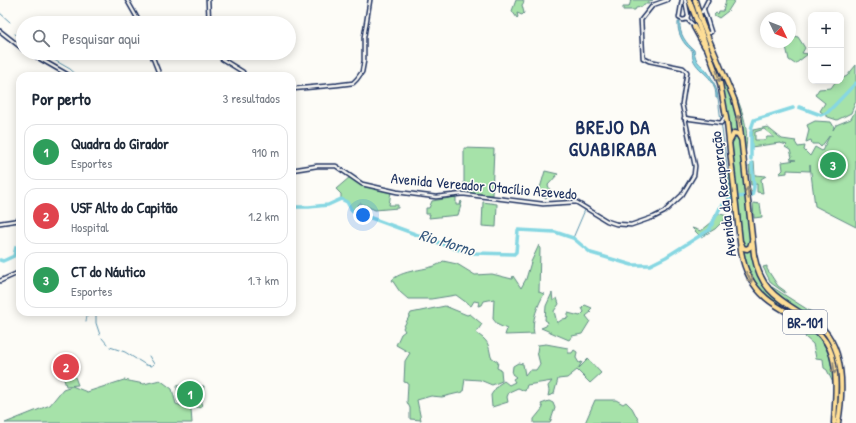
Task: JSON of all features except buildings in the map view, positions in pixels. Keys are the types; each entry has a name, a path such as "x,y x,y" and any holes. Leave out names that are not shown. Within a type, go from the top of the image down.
{"highway":[{"name":"Avenida da Recuperação","path":"689,0 692,12 718,76 726,115 740,239 746,270 759,292 769,300 814,328 826,343 832,354 835,368 834,423"},
{"name":"BR-101","path":"695,0 707,34 734,99 742,143"},
{"path":"694,26 695,33 709,52"},
{"path":"730,147 730,140 734,133 738,134 742,143"},
{"name":"Avenida da Recuperação","path":"742,143 756,264 760,276 766,286 782,301 821,327 835,346 839,357 840,377 838,423"},
{"path":"740,239 744,248 748,248 752,243 752,232"}],"main road":[{"path":"127,0 136,16"},
{"path":"208,0 209,16"},
{"path":"296,90 353,83 357,79 362,72 364,61 364,37 370,0"},
{"name":"Avenida Vereador Otacílio Azevedo","path":"296,169 316,166 333,166 343,170 362,184 397,192 436,197 463,194 543,204 576,202 607,221 628,225 660,215 682,195 689,186 695,169 682,102 687,72 683,68 649,61 643,58 641,20 653,5 667,0"},
{"path":"683,0 688,16 687,19 694,26"},
{"path":"683,0 679,18 683,20 687,19"},
{"path":"707,34 711,32 703,11 708,0"},
{"path":"0,31 16,44"},
{"path":"42,60 63,72"},
{"path":"154,60 158,72"},
{"path":"224,60 242,72"},
{"path":"722,123 726,115"},
{"path":"684,118 722,123"},
{"path":"722,123 727,132"},
{"path":"0,223 16,221"},
{"path":"0,281 16,274"}],"green space":[{"path":"516,0 523,0 524,2 522,5 524,13 522,15 517,13 517,18 512,11"},
{"path":"631,0 653,0 649,1 649,4 644,4 642,7 636,8 635,10 623,10 623,7 629,7"},
{"path":"726,0 735,0 728,11 719,18 714,15 716,13 718,14 719,11 723,11"},
{"path":"796,36 798,37 805,48 802,53 808,54 795,64 789,60 786,48 796,48"},
{"path":"711,45 734,102 740,134 738,133 730,138 722,91 708,46"},
{"path":"856,65 856,101 851,113 837,120 828,117 820,111 825,103 815,95 819,89 831,88 834,84 844,84 844,78"},
{"path":"734,92 745,122 747,138 745,153 740,115"},
{"path":"856,109 856,227 815,206 810,165 810,171 787,170 787,173 779,174 783,170 782,162 796,160 790,159 792,157 790,150 785,147 787,145 780,143 751,147 753,130 767,127 782,139 796,141 795,142 798,147 805,146 804,150 810,156 815,147 822,151 830,135 821,147 818,144 812,144 811,140 806,142 809,130 807,125 815,121 831,122 834,127 833,130 836,125 851,119","holes":["764,129 774,137 767,137 765,140 755,140 755,132"]},
{"path":"736,135 740,138 751,239 750,245 747,247 742,242 732,144 732,139"},
{"path":"464,148 494,149 492,195 464,193"},
{"path":"754,162 755,175 766,176 761,179 763,193 757,192 757,184 751,185 749,166"},
{"path":"545,171 558,174 548,185 550,190 546,198 538,195"},
{"path":"729,173 733,200 727,198 725,176"},
{"path":"350,177 362,186 391,192 389,205 398,205 398,208 375,210 360,203 357,206 359,208 357,212 352,210 348,202 341,198 341,194 336,189"},
{"path":"456,197 456,205 460,205 461,201 462,202 458,215 429,218 430,214 426,214 426,208 429,208 432,201"},
{"path":"483,202 497,204 496,227 482,226"},
{"path":"753,203 760,204 762,217 754,218"},
{"path":"716,213 728,216 715,229 701,237 692,228 701,231 712,222"},
{"path":"753,239 760,276 785,304 776,305 766,298 746,270 742,245 746,249"},
{"path":"539,245 539,292 544,294 534,318 534,334 505,335 507,329 498,325 493,319 494,299 484,301 482,305 478,306 479,302 474,301 471,306 456,295 431,299 408,299 400,292 392,280 404,273 433,266 443,261 457,264 475,275 492,274 512,279 513,276 521,288"},
{"path":"767,266 767,269 778,286 785,291 785,293 771,283 763,267"},
{"path":"772,287 813,313 822,321 820,322 782,300 772,291"},
{"path":"552,293 553,301 557,298 559,304 554,311 557,323 568,318 568,313 580,316 584,312 582,308 585,305 592,308 589,311 591,312 586,316 590,321 582,334 572,336 569,340 541,328 546,326 548,322 545,320 546,306"},
{"path":"445,306 467,315 470,314 482,324 476,333 485,340 491,357 498,362 497,368 501,370 502,381 492,385 480,380 465,379 463,392 442,397 431,396 417,400 421,420 410,419 410,408 407,402 408,383 404,382 405,361 410,353 396,345 401,334 405,331 403,328 411,313"},
{"path":"803,324 816,335 826,349 832,365 833,383 827,370 824,368 823,359 816,358 813,344 805,337 806,335 803,332 799,333"},
{"path":"546,344 568,348 568,353 572,353 574,350 577,352 576,358 579,363 582,362 578,369 588,359 601,373 590,383 577,370 567,378 558,379 554,394 548,396 548,386 552,381 527,385 525,391 518,388 509,392 507,397 508,402 492,407 491,395 498,385 504,381 509,385 515,382 513,379 516,377 512,374 513,366 518,363 523,364 525,375 529,370 536,370 540,364 537,352 538,345"},
{"path":"72,369 78,385 66,386 62,373"},
{"path":"124,380 144,384 160,380 172,389 176,404 191,409 192,423 5,423 50,405 63,389 72,386 87,392"},
{"path":"177,385 204,386 201,408 178,402"},
{"path":"595,400 616,400 623,404 626,402 632,408 640,423 585,423"},
{"path":"549,401 553,403 555,408 550,423 534,423 534,419 543,408 541,404"}],"water":[{"path":"678,22 680,22 684,38 694,50 696,59 706,70 712,80 718,98 716,98 713,84 696,64 693,59 692,50 681,38 678,30"}],"waterway":[{"path":"0,13 10,22"},
{"path":"54,60 73,72"},
{"name":"Rio Morno","path":"799,107 821,115 828,112 856,83"},
{"path":"718,98 731,198"},
{"name":"Rio Morno","path":"751,129 754,120 793,108"},
{"name":"Rio Morno","path":"751,132 751,159"},
{"name":"Rio Morno","path":"752,163 754,187 752,195"},
{"name":"Rio Morno","path":"738,197 746,196"},
{"name":"Rio Morno","path":"296,207 328,205 341,199 347,202 352,211 456,249 474,253 514,254 516,252 518,230 555,232 573,238 591,253 632,265 650,265 666,257 709,230 720,208 726,202"},
{"path":"573,238 585,210"},
{"name":"Rio Morno","path":"0,260 3,261 14,256 16,247"},
{"path":"86,321 87,316"},
{"path":"96,316 96,323 100,335"},
{"path":"102,338 107,344"},
{"path":"110,347 125,352 136,359"},
{"path":"138,360 146,365 152,366 154,364 149,356"}],"tunnel":[{"path":"695,25 702,12"}],"place":[{"name":"CT do Náutico","path":"833,165"},
{"name":"USF Alto do Capitão","path":"66,367"},
{"name":"Quadra do Girador","path":"190,394"}],"district":[{"name":"BREJO DA GUABIRABA","path":"613,138"}]}
